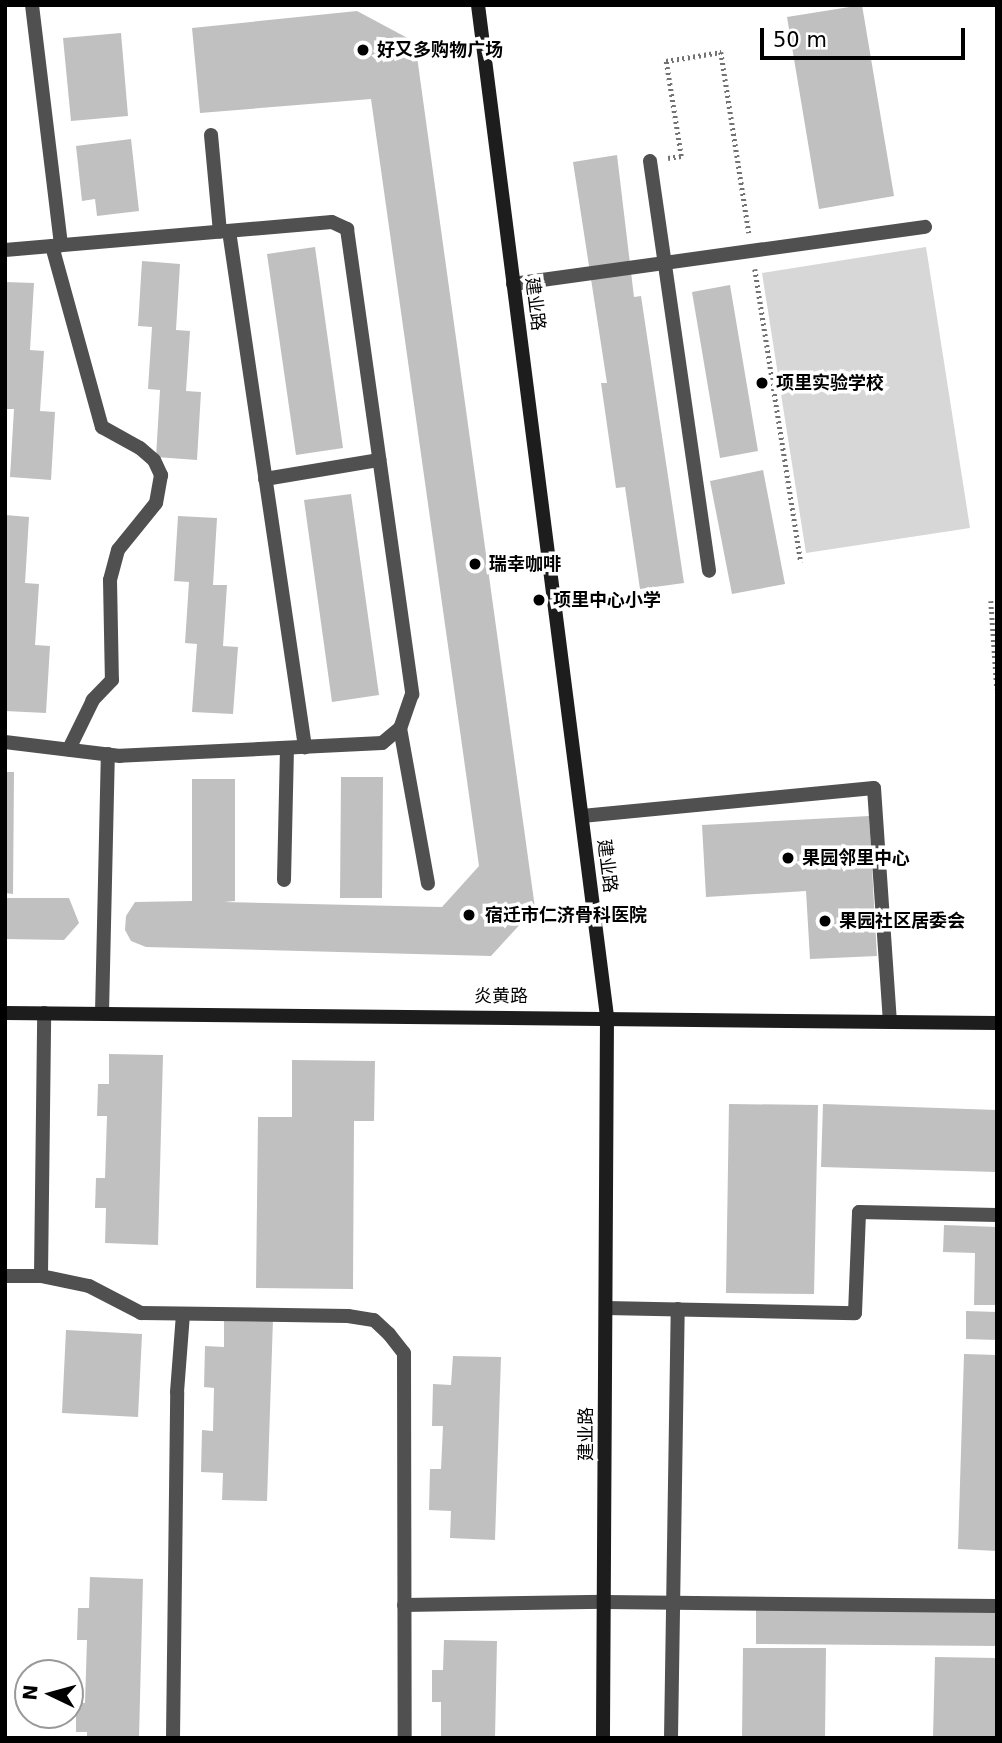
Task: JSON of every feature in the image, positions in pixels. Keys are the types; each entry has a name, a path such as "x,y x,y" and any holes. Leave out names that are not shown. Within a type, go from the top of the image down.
{"street":[{"path":"32,5 57,245 102,427 140,447 155,460 161,475 156,503 118,550 110,580 112,680 93,700 69,749"},
{"name":"建业路","path":"478,5 607,1016 603,1738"},
{"path":"211,135 305,747"},
{"path":"650,161 709,571"},
{"path":"5,250 332,222 347,229 412,694 400,729 428,883"},
{"path":"513,284 925,227"},
{"path":"265,479 379,460"},
{"path":"5,743 108,754 287,748 382,743 400,729"},
{"path":"284,880 287,748"},
{"path":"102,1013 108,754"},
{"path":"582,816 874,788 890,1021"},
{"name":"炎黄路","path":"5,1013 607,1016 997,1023"},
{"path":"41,1276 44,1013"},
{"path":"606,1308 855,1313 859,1212 997,1215"},
{"path":"5,1276 41,1276 89,1286 141,1313 374,1320 404,1353 405,1738"},
{"path":"671,1738 678,1309"},
{"path":"173,1738 177,1392 183,1314"},
{"path":"404,1605 673,1602 997,1606"}],"path":[{"path":"991,601 997,689"}],"shaded area":[{"path":"926,247 970,528 806,553 762,273"}],"building":[{"path":"862,5 894,196 819,209 787,17"},
{"path":"357,11 415,42 535,908 491,956 146,947 131,941 125,930 126,916 135,902 192,901 192,779 235,779 235,901 224,902 442,907 479,866 371,99 200,113 192,28"},
{"path":"121,33 128,116 71,121 63,38"},
{"path":"131,139 139,211 97,216 95,199 82,201 76,146"},
{"path":"617,155 634,297 641,296 684,583 640,589 625,487 616,488 601,383 607,383 573,162"},
{"path":"315,247 343,448 296,455 267,254"},
{"path":"142,261 180,264 176,330 190,331 186,391 201,392 197,460 156,457 160,390 148,389 152,327 138,326"},
{"path":"5,282 34,283 30,350 44,351 40,411 55,412 51,480 10,477 14,409 5,409"},
{"path":"730,285 758,451 720,458 692,292"},
{"path":"763,470 785,584 732,594 710,481"},
{"path":"351,494 379,695 332,702 304,500"},
{"path":"5,515 29,517 25,583 39,584 35,645 50,646 46,713 5,711"},
{"path":"178,516 217,518 213,585 227,585 223,646 238,647 233,714 192,712 197,644 185,643 189,582 174,581"},
{"path":"5,772 14,772 13,894 5,893"},
{"path":"341,777 383,777 382,898 340,898"},
{"name":"果园邻里中心","path":"869,816 877,956 810,959 806,891 706,897 702,825"},
{"path":"5,898 69,898 79,923 64,940 5,939"},
{"path":"109,1054 163,1055 158,1245 105,1243 106,1208 95,1208 96,1178 105,1178 107,1116 97,1116 98,1084 109,1084"},
{"path":"292,1060 375,1061 374,1121 354,1121 353,1289 256,1288 258,1117 292,1117"},
{"path":"729,1104 818,1105 814,1294 726,1293"},
{"path":"823,1104 997,1110 997,1172 821,1167"},
{"path":"944,1225 997,1227 997,1305 974,1305 975,1253 943,1252"},
{"path":"966,1311 997,1312 997,1340 966,1339"},
{"path":"224,1318 273,1319 267,1501 222,1500 223,1473 201,1472 202,1430 213,1431 214,1388 204,1387 205,1346 224,1347"},
{"path":"66,1330 142,1334 138,1417 62,1413"},
{"path":"964,1354 997,1355 997,1551 958,1549"},
{"path":"453,1356 501,1357 495,1540 450,1538 451,1511 429,1510 430,1469 441,1469 443,1426 432,1426 433,1384 451,1385"},
{"path":"90,1577 143,1579 139,1738 87,1738 87,1732 76,1732 76,1729 84,1729 87,1640 77,1640 78,1608 89,1608"},
{"path":"756,1606 997,1609 997,1646 756,1644"},
{"path":"444,1640 497,1641 495,1738 441,1738 441,1702 432,1702 432,1670 443,1670"},
{"path":"743,1648 826,1648 825,1738 742,1738"},
{"path":"935,1657 997,1658 997,1738 933,1738"}],"place":[{"name":"好又多购物广场","path":"363,50"},
{"name":"项里实验学校","path":"762,383"},
{"name":"瑞幸咖啡","path":"475,564"},
{"name":"项里中心小学","path":"539,600"},
{"name":"果园邻里中心","path":"788,858"},
{"name":"宿迁市仁济骨科医院","path":"469,915"},
{"name":"果园社区居委会","path":"825,921"}]}
